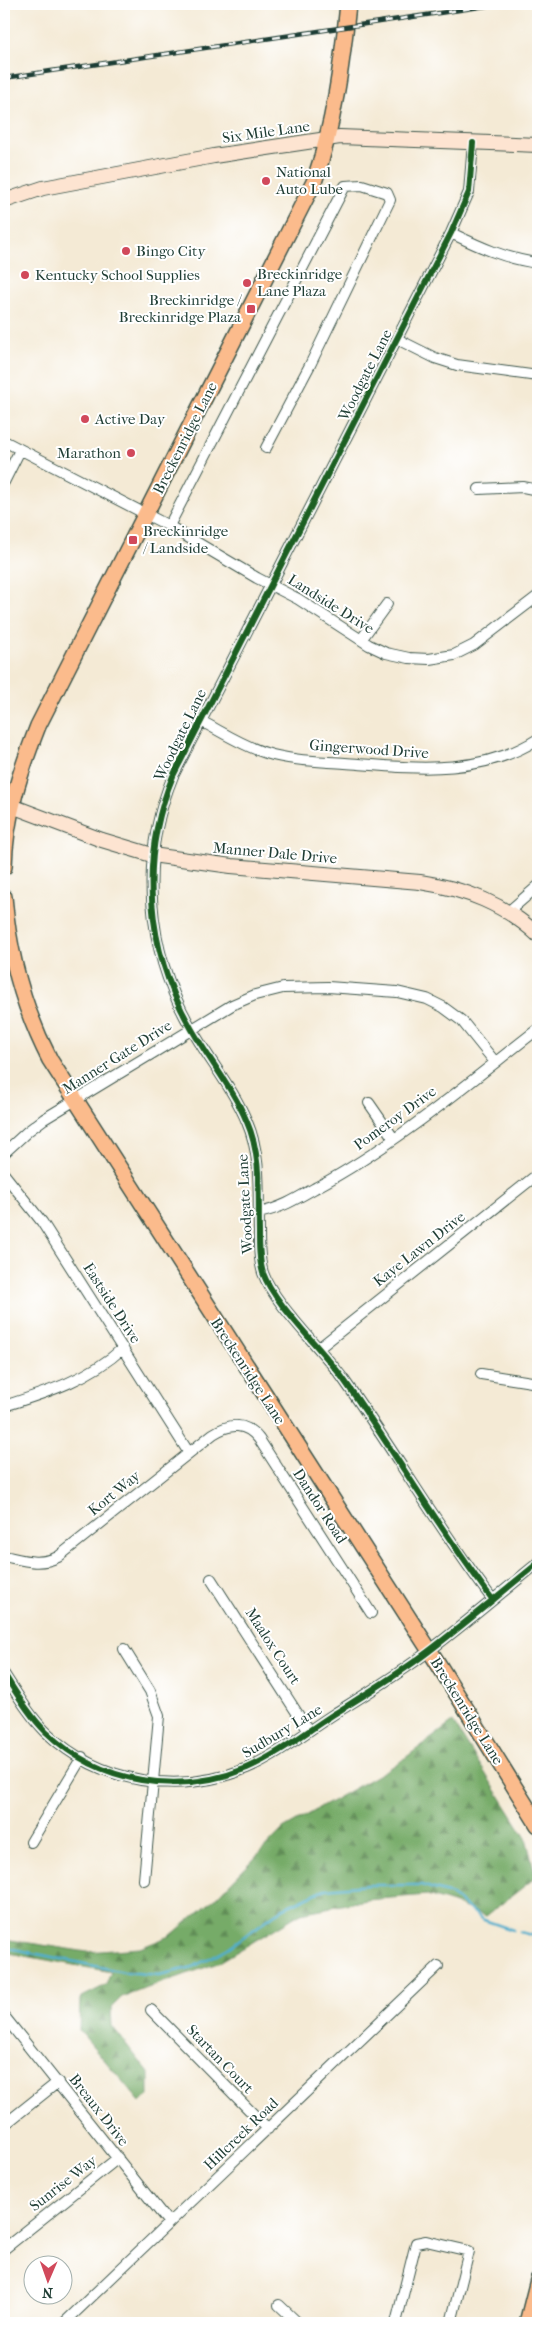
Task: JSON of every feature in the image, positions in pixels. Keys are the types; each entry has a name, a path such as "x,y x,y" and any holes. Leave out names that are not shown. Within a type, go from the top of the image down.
{"main road":[{"name":"Breckenridge Lane","path":"4,867 7,804 46,708 298,215 314,180 341,66 348,4"},
{"name":"Breckenridge Lane","path":"4,897 9,946 22,996 50,1060 538,1825"},
{"path":"527,2323 538,2280"}],"street":[{"name":"Six Mile Lane","path":"4,201 43,188 233,152 324,140 355,137 538,146"},
{"name":"Woodgate Lane","path":"473,143 469,192 451,233 201,721 165,796 152,855 151,898 157,942 166,974 191,1029 234,1097 251,1130 256,1154 260,1258 266,1280 280,1301 344,1380 446,1535 493,1600"},
{"path":"169,526 345,186 362,185 387,193 390,200 314,356 266,448"},
{"path":"451,233 512,260 538,263"},
{"path":"397,339 435,358 457,366 538,376"},
{"name":"Landside Drive","path":"4,441 119,500 145,516 169,526 298,599 361,640 386,653 409,658 428,659 448,656 474,645 538,596"},
{"path":"4,482 20,450"},
{"path":"478,489 523,487 538,490"},
{"path":"361,640 387,604"},
{"name":"Gingerwood Drive","path":"201,721 245,745 266,753 303,759 407,767 452,768 478,764 509,754 538,739"},
{"name":"Manner Dale Drive","path":"7,804 102,840 152,855 231,866 420,882 451,887 480,897 508,912 538,936"},
{"path":"508,912 538,886"},
{"name":"Manner Gate Drive","path":"4,1153 28,1130 191,1029 232,1005 255,995 283,988 312,986 397,992 426,999 453,1014 496,1062"},
{"name":"Pomeroy Drive","path":"258,1213 276,1210 336,1177 394,1139 538,1029"},
{"path":"369,1103 394,1139"},
{"name":"Eastside Drive","path":"4,1174 42,1222 189,1453"},
{"name":"Kaye Lawn Drive","path":"319,1348 538,1174"},
{"path":"4,1406 69,1382 111,1360 122,1348"},
{"path":"481,1374 538,1383"},
{"name":"Kort Way","path":"4,1556 33,1562 48,1561 58,1557 222,1428 236,1425"},
{"name":"Dandor Road","path":"236,1425 251,1430 259,1439 371,1613"},
{"name":"Sudbury Lane","path":"4,1674 33,1718 56,1741 110,1771 154,1783 194,1782 223,1776 254,1764 429,1652 538,1563"},
{"name":"Maalox Court","path":"212,1579 308,1730"},
{"path":"124,1649 158,1708 159,1725 144,1880"},
{"path":"31,1842 82,1757"},
{"name":"Hillcreek Road","path":"64,2323 438,1966"},
{"name":"Startan Court","path":"151,2010 268,2129"},
{"name":"Breaux Drive","path":"4,2016 169,2223"},
{"path":"4,2125 58,2082"},
{"name":"Sunrise Way","path":"4,2249 118,2158"},
{"path":"396,2323 416,2243 426,2241 469,2251 451,2323"},
{"path":"279,2305 298,2323"}],"green space":[{"path":"453,1722 526,1838 536,1877 486,1916 427,1895 367,1900 301,1913 218,1963 122,1997 111,2008 112,2026 149,2073 149,2096 140,2102 79,2030 80,1998 106,1985 111,1972 4,1952 4,1939 87,1952 140,1948 170,1936 219,1895 283,1829 397,1764"}],"waterway":[{"path":"4,1947 124,1972 159,1975 193,1967 228,1948 282,1909 325,1889 369,1885 421,1885 448,1893 484,1920 513,1930"},
{"path":"520,1932 538,1937"}],"railway":[{"path":"4,78 500,4"}],"cycle path":[{"path":"473,143 469,192 451,233 173,776 162,807 155,839 152,903 156,935 175,997 197,1038 235,1097 252,1135 257,1162 259,1242 263,1273 277,1299 344,1380 454,1546 493,1600"},
{"path":"4,1674 46,1732 67,1750 91,1764 115,1774 141,1780 168,1783 194,1782 221,1777 247,1768 269,1757 394,1676 443,1640 538,1563"}],"place":[{"name":"National Auto Lube","path":"266,181"},
{"name":"Bingo City","path":"126,251"},
{"name":"Kentucky School Supplies","path":"25,275"},
{"name":"Breckinridge Lane Plaza","path":"247,283"},
{"name":"Breckinridge / Breckinridge Plaza","path":"251,309"},
{"name":"Active Day","path":"85,419"},
{"name":"Marathon","path":"131,453"},
{"name":"Breckinridge / Landside","path":"133,540"}]}
